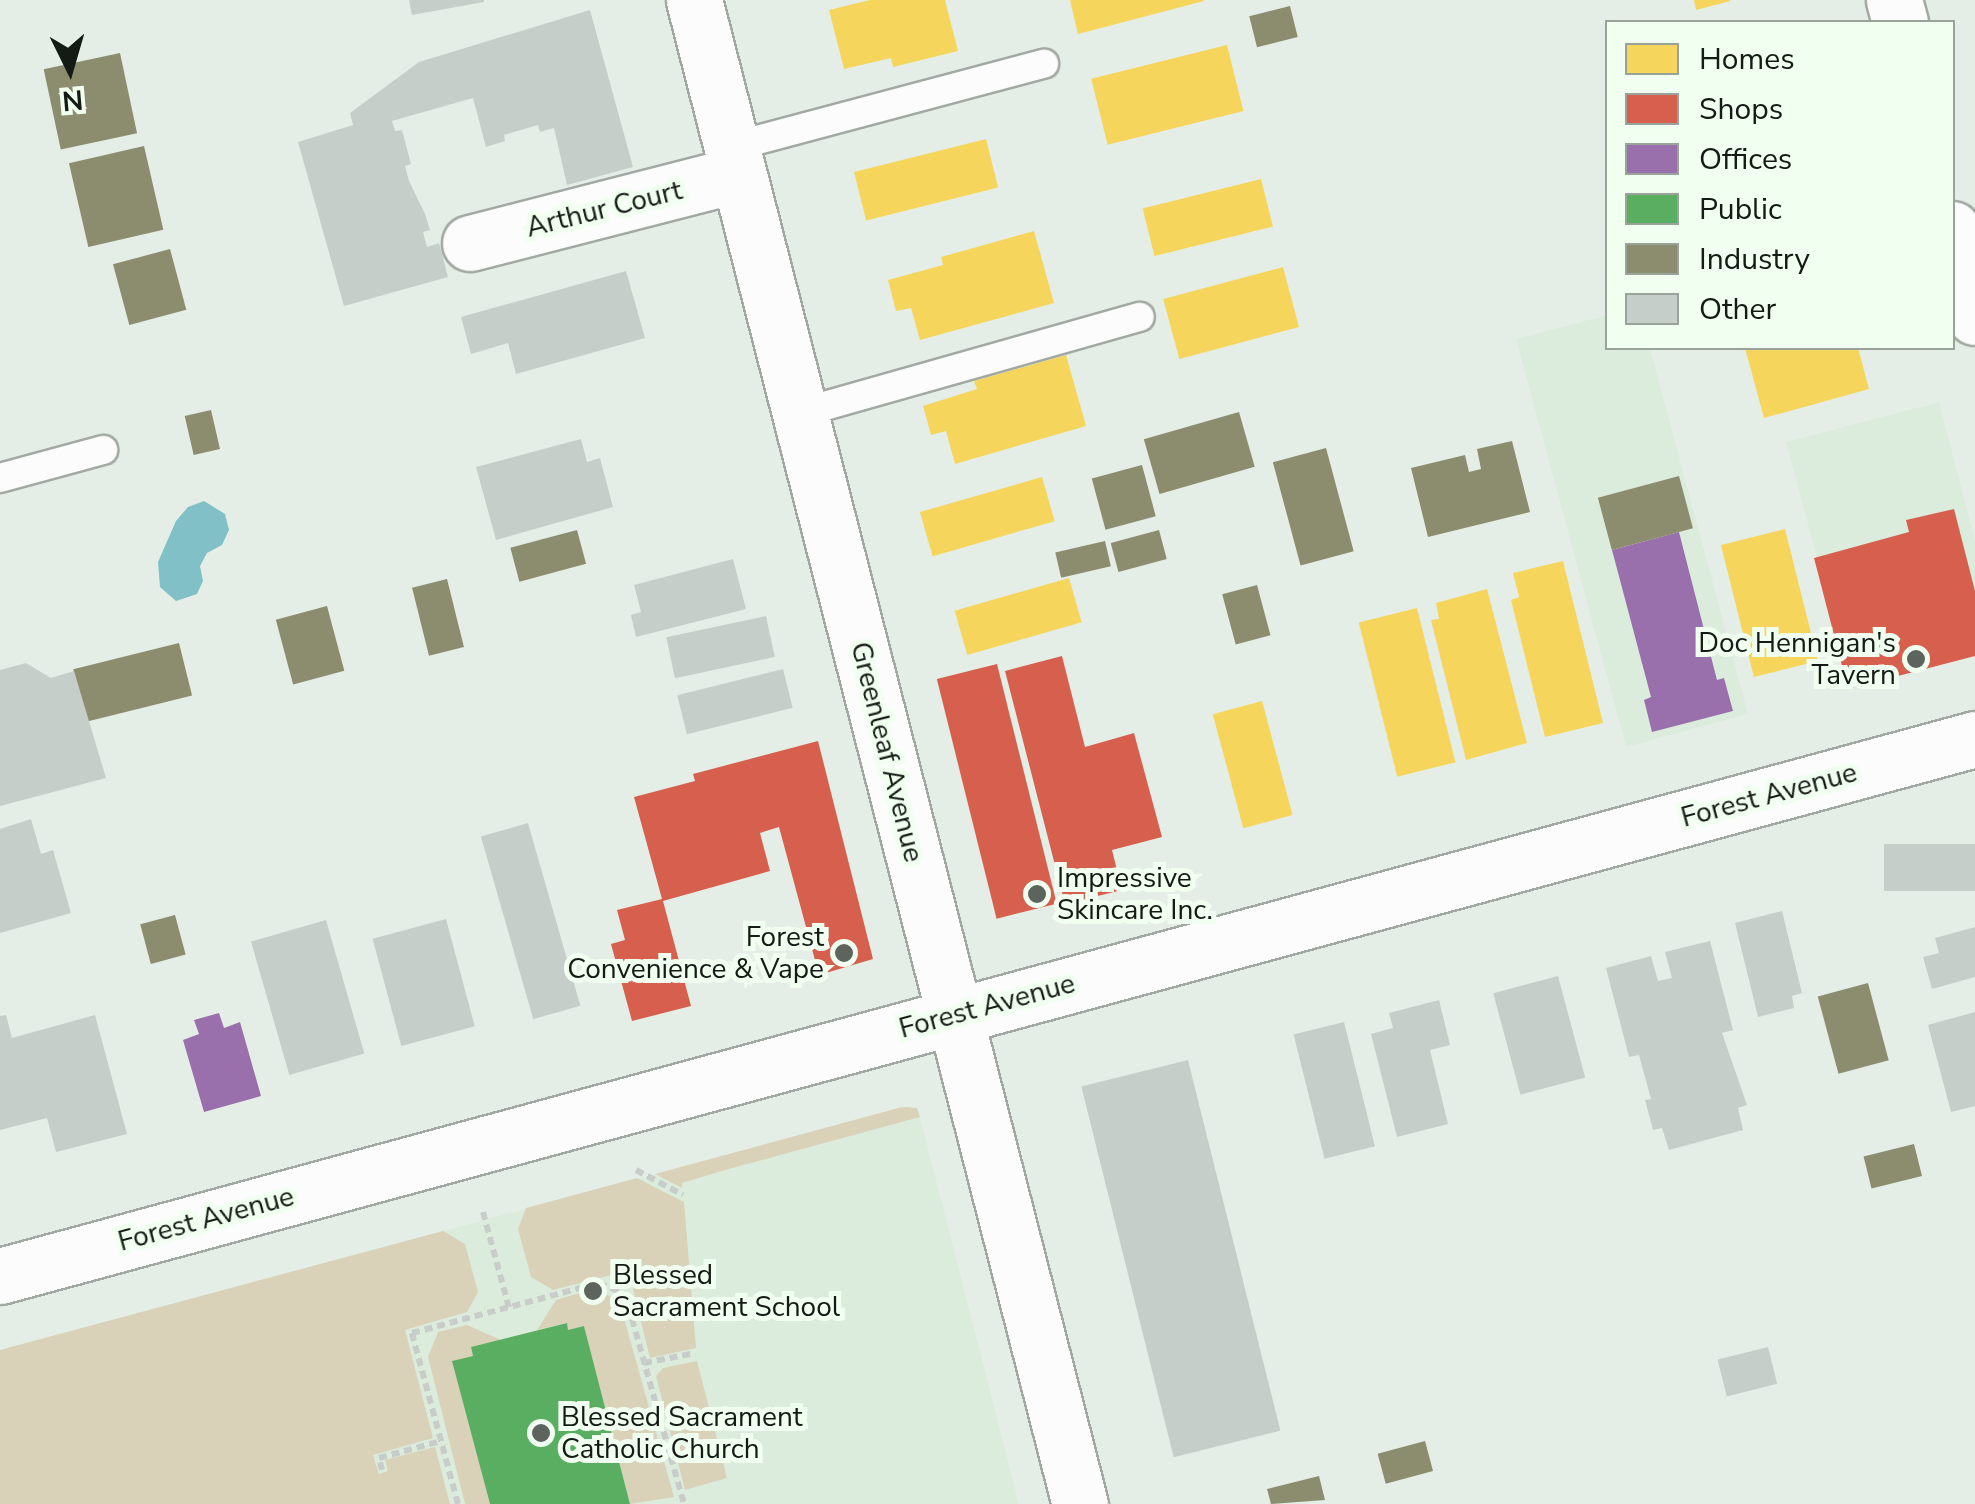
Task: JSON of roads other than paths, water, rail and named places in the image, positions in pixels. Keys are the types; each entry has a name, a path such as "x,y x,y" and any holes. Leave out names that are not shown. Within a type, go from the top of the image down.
{"main road":[{"name":"Greenleaf Avenue","path":"694,0 1080,1504"},
{"name":"Arthur Court","path":"470,243 735,160"},
{"path":"1955,240 1975,317"},
{"name":"Forest Avenue","path":"0,1276 1975,739"}],"lane":[{"path":"735,160 1044,64"},
{"path":"800,414 1140,317"},
{"path":"0,478 103,450"}],"water":[{"path":"204,501 225,514 229,530 222,545 207,553 200,566 203,581 197,594 176,601 160,587 158,562 176,521 188,507"}],"place":[{"name":"Doc Hennigan's Tavern","path":"1916,659"},
{"name":"Impressive Skincare Inc.","path":"1037,894"},
{"name":"Forest Convenience & Vape","path":"844,953"},
{"name":"Blessed Sacrament School","path":"593,1291"},
{"name":"Blessed Sacrament Catholic Church","path":"541,1433"}]}
